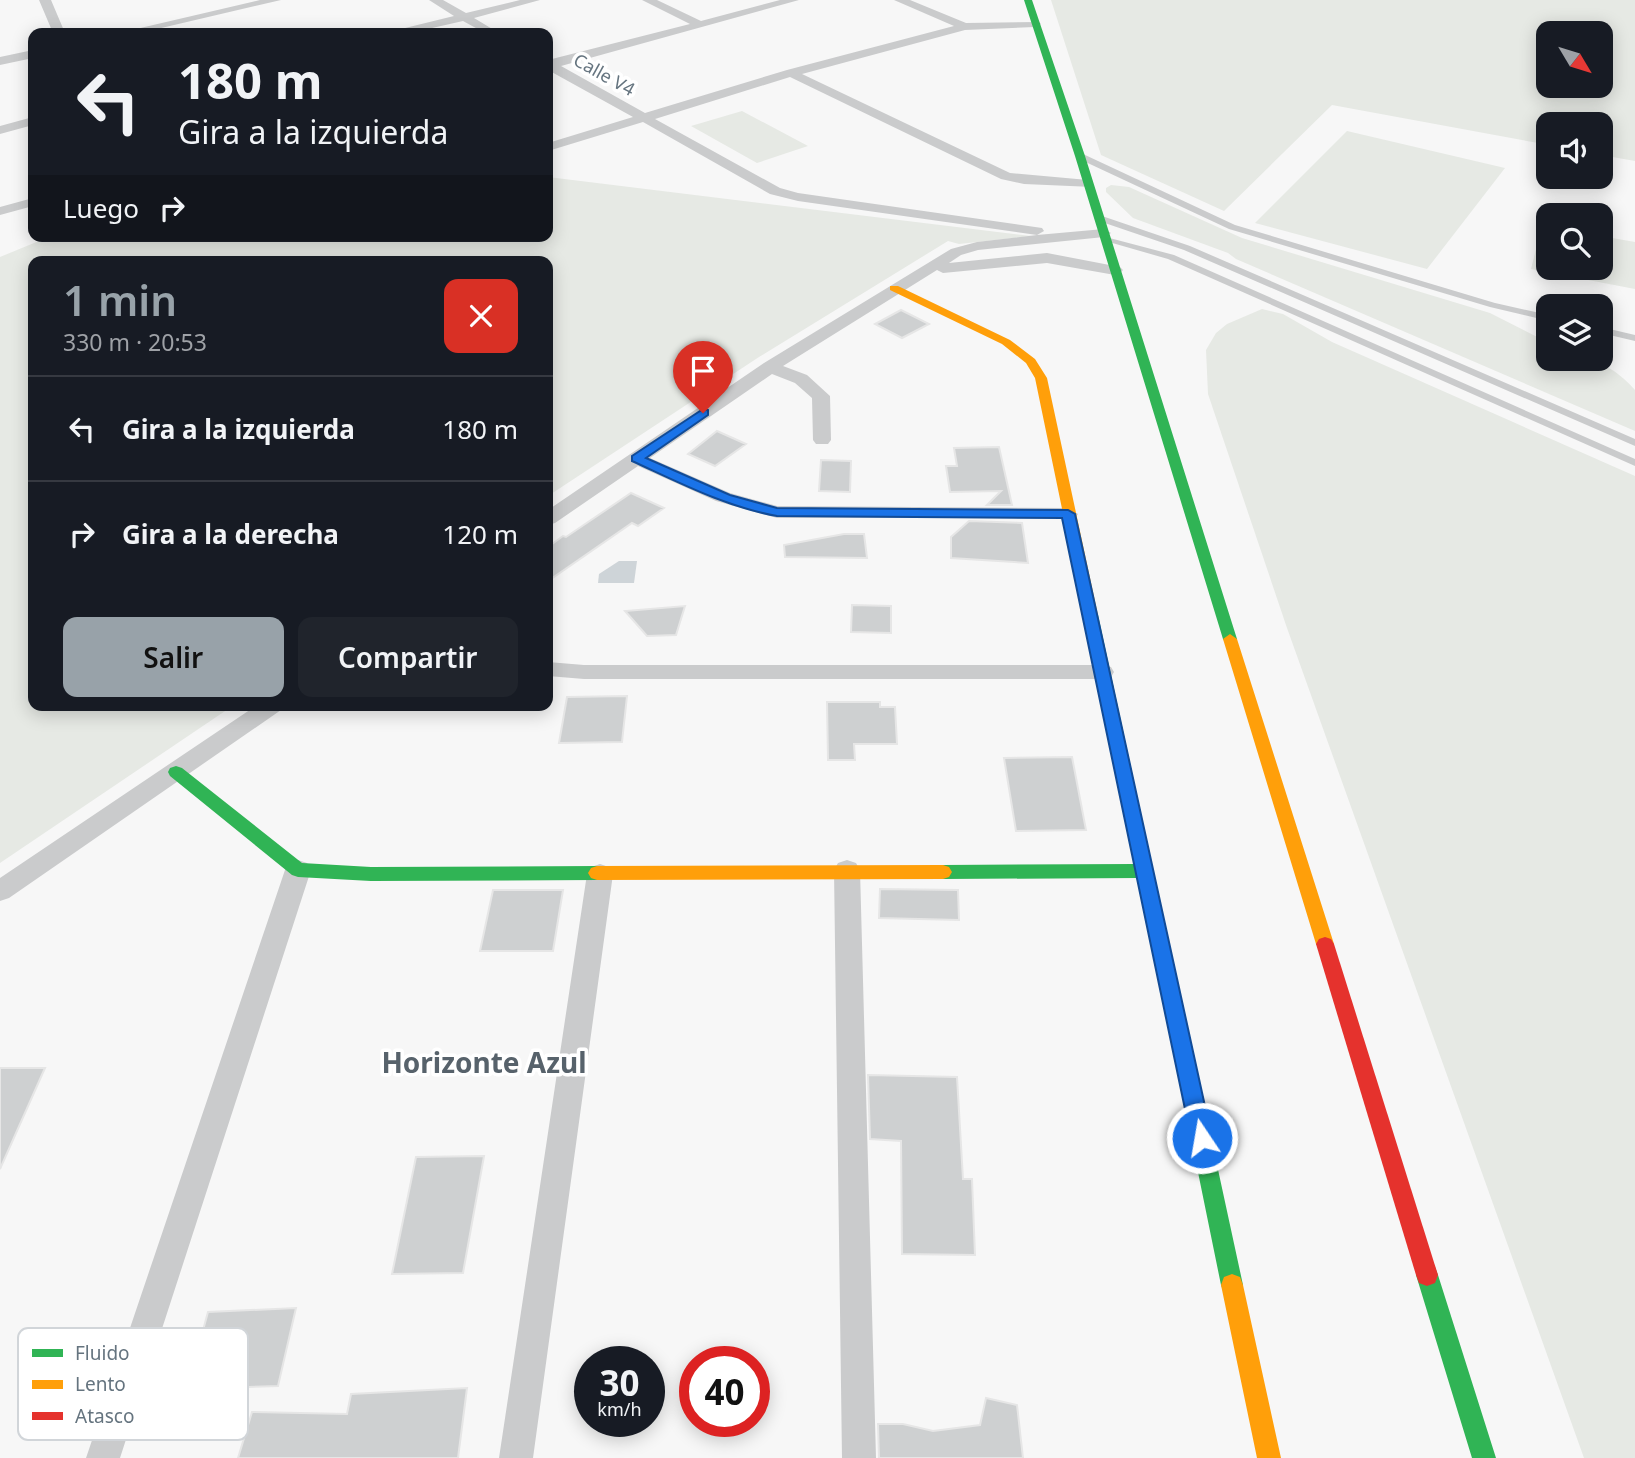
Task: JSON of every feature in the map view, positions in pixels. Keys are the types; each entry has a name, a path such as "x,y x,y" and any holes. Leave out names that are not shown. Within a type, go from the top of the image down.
{"street":[{"path":"45,0 57,28"},
{"path":"216,0 229,10"},
{"path":"148,28 275,0"},
{"path":"435,0 484,28"},
{"path":"418,28 534,0"},
{"path":"648,0 699,25"},
{"path":"553,64 793,0"},
{"path":"900,0 965,27"},
{"path":"1028,0 1080,156 1484,1458"},
{"path":"553,145 792,73 965,27 1035,24"},
{"path":"0,61 28,55"},
{"name":"Calle V4","path":"553,67 775,191 797,197 1070,236"},
{"path":"792,73 1006,176 1024,180 1088,184"},
{"path":"0,130 28,122"},
{"path":"0,211 28,203"},
{"path":"553,516 770,367 956,252 976,246 1103,230"},
{"path":"923,271 1047,258 1115,270"},
{"path":"894,288 1006,342 1031,361 1041,378 1269,1458"},
{"path":"770,367 801,379 821,396 822,440"},
{"path":"637,459 751,508 777,512 1068,514"},
{"path":"553,669 584,672 1103,672"},
{"path":"0,891 265,711"},
{"path":"176,772 298,870 371,874 847,870 1145,871"},
{"path":"146,1328 298,870"},
{"path":"847,870 859,1458"},
{"path":"516,1458 600,874"},
{"path":"103,1458 109,1440"}],"lane":[{"path":"1080,156 1232,226 1536,315"},
{"path":"1103,230 1187,248 1635,443"},
{"path":"1103,230 1171,257 1635,463"},
{"path":"1613,333 1635,338"}],"shaded area":[{"path":"1051,0 1635,0 1635,161 1613,157 1613,112 1536,112 1536,143 1332,105 1224,211 1101,155"},
{"path":"742,111 808,146 757,163 691,126"},
{"path":"1347,131 1505,168 1427,269 1255,223"},
{"path":"553,178 1031,236 959,244 948,241 759,357 553,493 553,256 28,256 28,711 225,711 0,863 0,257 36,242 553,242"},
{"path":"1111,185 1129,187 1242,238 1490,313 1536,336 1536,371 1613,371 1625,380 1635,390 1635,431 1236,259 1228,253 1133,218 1106,192 1106,188"},
{"path":"1613,238 1635,242 1635,289 1588,280 1613,280"},
{"path":"1536,249 1536,270 1531,269"},
{"path":"1262,309 1283,314 1332,342 1635,476 1635,1458 1584,1458 1287,628 1208,394 1206,350 1216,333 1227,324"},
{"path":"619,561 637,561 634,583 598,583 599,574"}],"building":[{"path":"901,310 929,324 902,338 875,324"},
{"path":"717,431 746,444 715,466 688,454"},
{"path":"999,447 1012,505 987,505 1001,491 950,492 946,466 957,466 954,448"},
{"path":"821,460 851,461 850,492 819,491"},
{"path":"631,493 664,508 638,526 632,523 553,578 553,543 563,536 566,537"},
{"path":"969,521 1022,523 1028,563 951,558 951,537"},
{"path":"844,534 864,534 867,558 785,557 784,545"},
{"path":"852,605 891,606 891,633 851,632"},
{"path":"685,606 676,635 647,636 625,611"},
{"path":"627,696 622,742 559,743 567,697"},
{"path":"827,702 880,702 880,707 895,707 897,744 854,744 855,760 828,760"},
{"path":"1072,757 1086,830 1016,831 1004,758"},
{"path":"880,889 958,890 959,920 879,918"},
{"path":"493,890 563,890 553,951 480,951"},
{"path":"0,1068 45,1068 0,1169"},
{"path":"868,1075 957,1077 963,1179 972,1179 975,1255 902,1254 901,1141 870,1139"},
{"path":"484,1156 463,1273 392,1274 416,1157"},
{"path":"296,1308 278,1386 248,1387 248,1328 204,1328 208,1312"},
{"path":"467,1388 458,1458 238,1458 243,1440 248,1440 248,1425 252,1412 347,1414 351,1394"},
{"path":"986,1398 1017,1405 1023,1458 879,1458 878,1424 903,1424 933,1431 980,1425"}],"traffic: fast":[{"path":"1028,0 1080,156 1230,639"},
{"path":"1091,615 1232,1285"},
{"path":"176,772 298,870 371,874 597,873"},
{"path":"943,872 1145,871"},
{"path":"1427,1275 1484,1458"}],"traffic: slow":[{"path":"894,288 1006,342 1031,361 1041,378 1091,615"},
{"path":"1230,639 1325,944"},
{"path":"597,873 943,872"},
{"path":"1232,1285 1269,1458"}],"traffic: jam":[{"path":"1325,944 1427,1275"}],"district":[{"name":"Horizonte Azul","path":"484,1063"}],"route":[{"path":"703,413 637,459 751,508 777,512 1068,514 1202,1138"}]}
